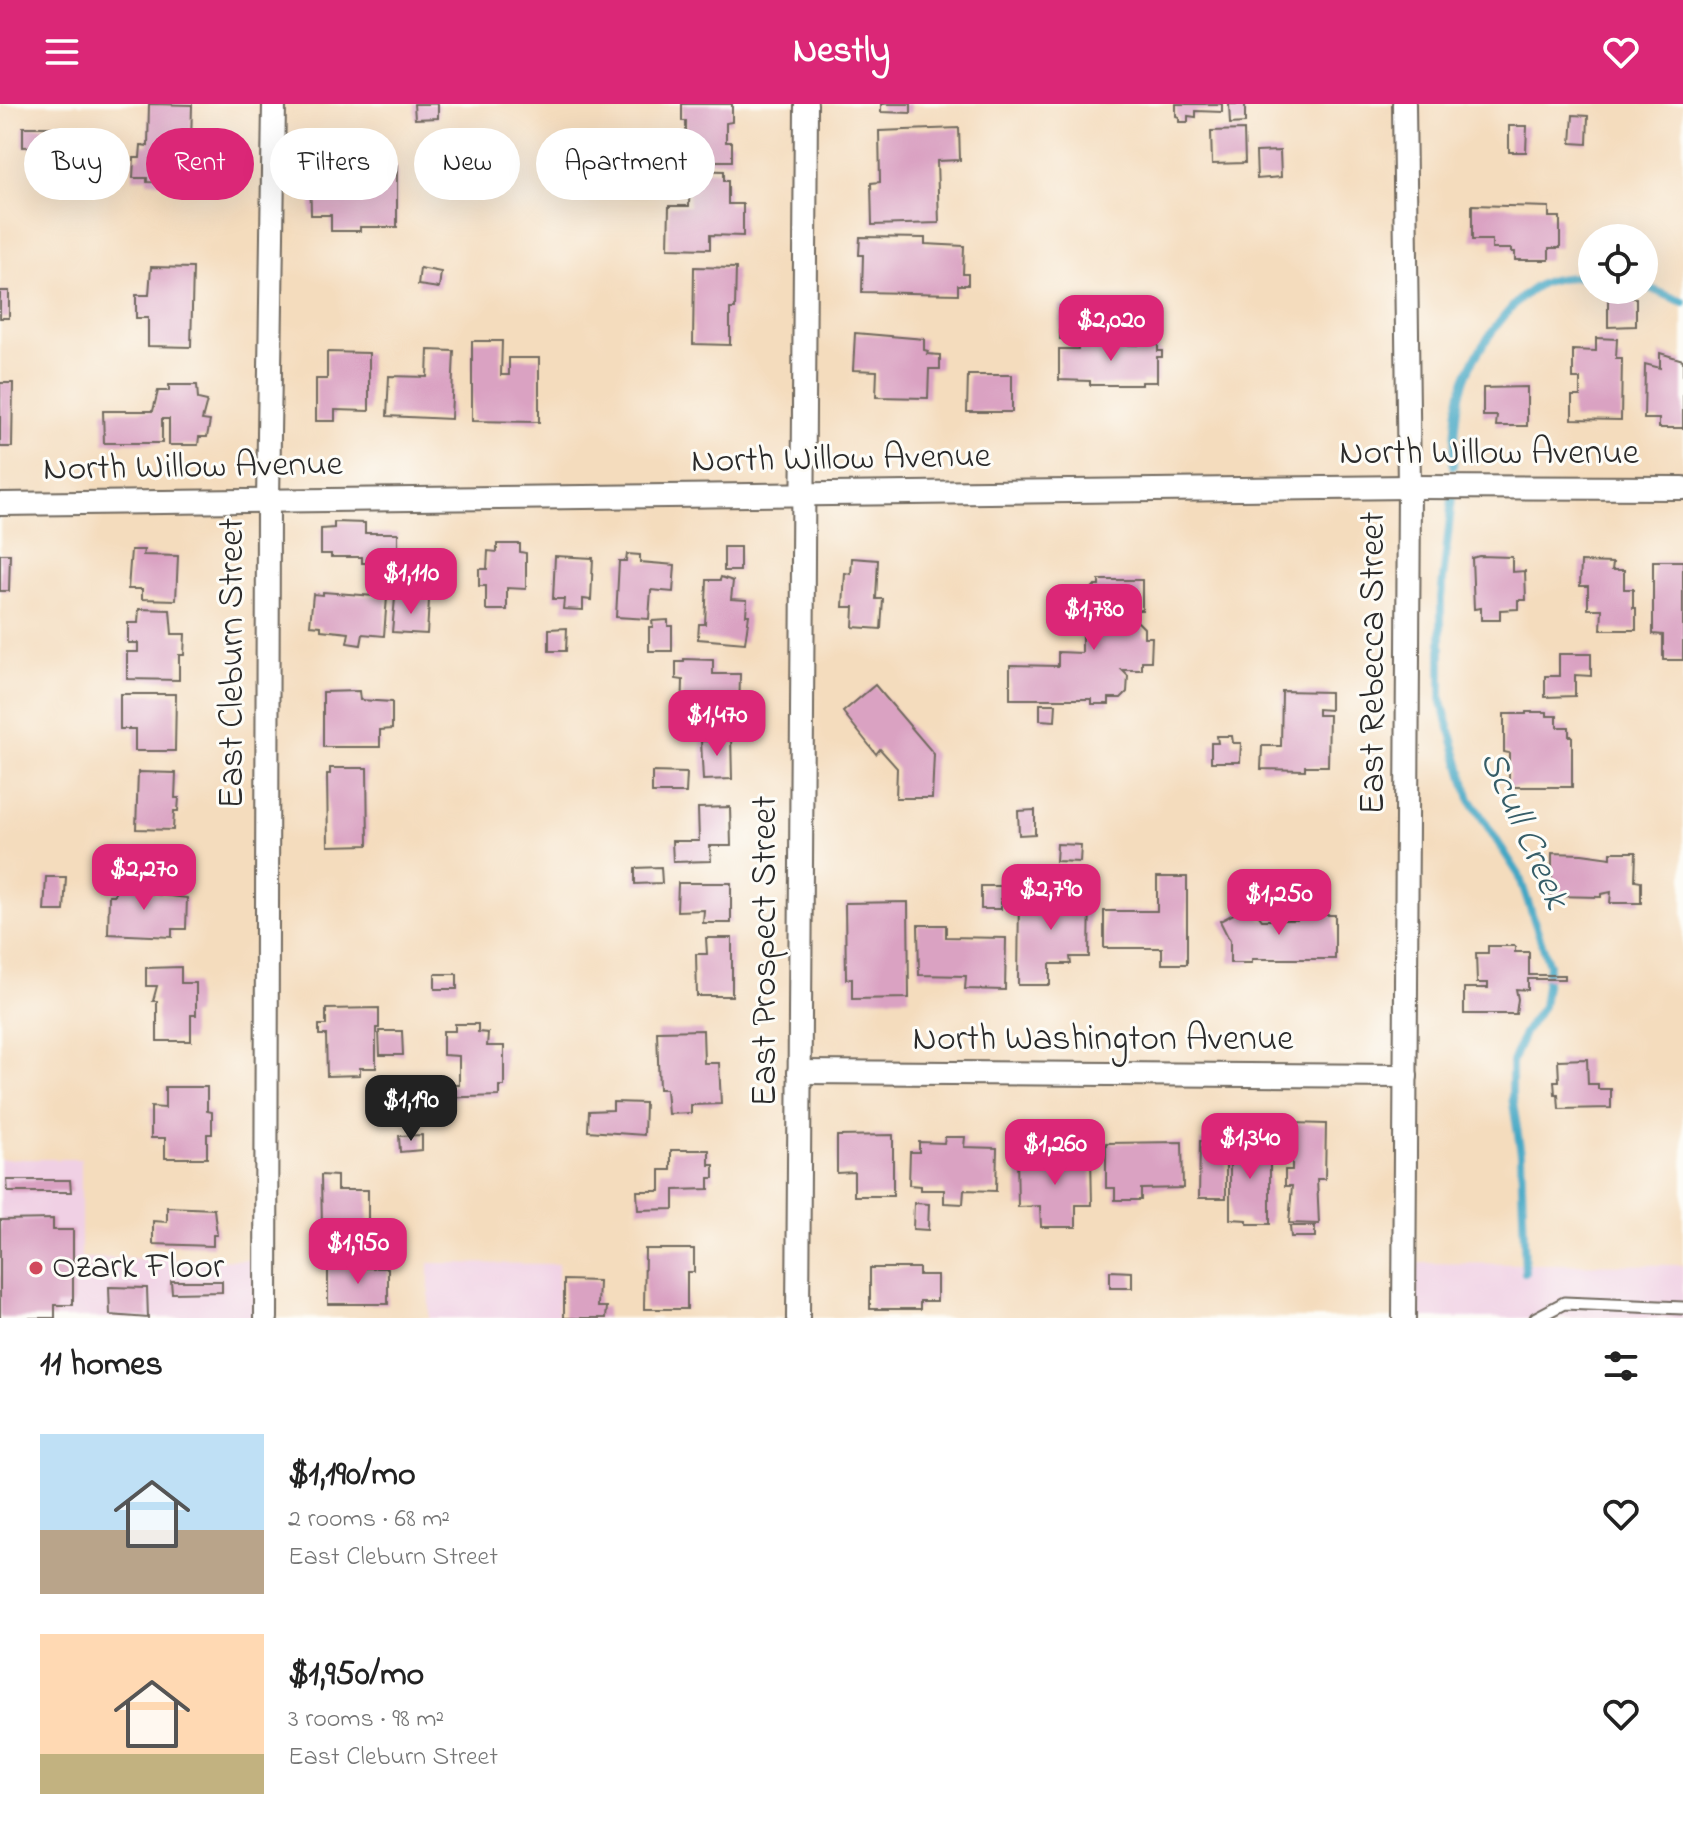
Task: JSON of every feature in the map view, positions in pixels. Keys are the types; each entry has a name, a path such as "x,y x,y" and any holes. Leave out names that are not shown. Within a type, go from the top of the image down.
{"street":[{"name":"East Cleburn Street","path":"266,1318 268,501 274,104"},
{"name":"East Prospect Street","path":"798,1318 806,104"},
{"name":"East Rebecca Street","path":"1404,104 1409,487 1404,1318"},
{"name":"North Willow Avenue","path":"0,504 1409,487 1683,488"},
{"name":"North Washington Avenue","path":"799,1072 1406,1076"}],"lane":[{"path":"1536,1318 1564,1303 1683,1308"}],"shaded area":[{"path":"0,1159 81,1159 81,1258 266,1260 266,1318 0,1318"},
{"path":"429,1263 558,1264 558,1318 429,1318"},
{"path":"1404,1263 1683,1265 1683,1318 1404,1318"}],"building":[{"path":"149,104 192,105 191,128 148,128"},
{"path":"414,104 438,104 438,118 415,119"},
{"path":"682,104 732,104 732,122 726,123 726,142 732,142 732,161 715,161 715,128 686,128 686,121 682,121"},
{"path":"881,104 911,104 911,113 881,112"},
{"path":"1176,104 1222,104 1222,112 1196,111 1196,117 1188,116 1188,122 1179,122"},
{"path":"1229,104 1245,104 1245,123 1230,124"},
{"path":"1573,115 1588,116 1587,144 1571,143"},
{"path":"1509,126 1527,126 1526,152 1509,152"},
{"path":"23,127 61,127 24,128 23,147"},
{"path":"959,128 960,160 937,161 939,223 872,225 871,183 880,182 879,131"},
{"path":"1244,130 1245,163 1212,164 1211,131"},
{"path":"141,145 146,146 146,178 133,178 134,158 140,158"},
{"path":"1280,151 1281,177 1257,179 1256,152"},
{"path":"715,171 724,171 724,181 728,181 728,204 743,204 743,236 710,235 710,249 668,248 669,206 689,206 689,200 715,200"},
{"path":"311,200 397,200 397,227 331,231 331,215 311,215"},
{"path":"1472,205 1549,207 1549,217 1560,217 1560,248 1549,248 1549,260 1515,260 1515,252 1511,249 1492,249 1492,240 1472,240"},
{"path":"860,237 925,238 925,244 964,246 963,274 968,274 968,285 958,285 958,294 862,292"},
{"path":"151,267 193,268 191,347 148,346 148,318 136,318 136,295 149,295"},
{"path":"694,267 736,268 735,309 730,309 730,345 693,344"},
{"path":"420,268 441,272 439,288 418,285"},
{"path":"0,291 9,291 9,318 0,318"},
{"path":"1608,304 1636,304 1636,326 1608,327"},
{"path":"1060,306 1093,307 1093,339 1060,339"},
{"path":"855,333 924,339 927,354 940,355 940,369 929,369 928,398 876,397 877,371 853,370"},
{"path":"1596,338 1617,339 1616,358 1622,358 1621,420 1572,419 1572,396 1580,396 1580,379 1573,379 1573,350 1596,351"},
{"path":"1138,340 1158,340 1158,351 1162,351 1162,357 1157,357 1157,382 1090,385 1090,381 1059,380 1059,349 1078,349 1078,343 1138,345"},
{"path":"472,341 502,341 501,375 509,375 509,358 539,358 539,422 472,421"},
{"path":"428,350 454,351 451,419 387,416 389,376 427,377"},
{"path":"327,352 369,353 369,411 335,410 335,421 316,421 316,379 327,379"},
{"path":"1660,353 1683,360 1683,428 1659,428 1659,419 1644,419 1645,364 1660,368"},
{"path":"968,375 1012,375 1012,412 967,412"},
{"path":"0,383 13,383 12,447 0,447"},
{"path":"169,385 197,385 198,399 207,401 202,420 210,421 207,437 199,437 198,445 169,445 169,419 162,419 162,443 104,443 103,411 153,411 158,391 169,391"},
{"path":"1527,387 1527,426 1496,426 1497,416 1483,416 1483,388"},
{"path":"334,522 365,523 365,533 398,533 398,563 362,563 362,557 321,554 321,529 334,528"},
{"path":"497,544 520,544 520,552 526,553 526,589 507,588 507,610 486,610 486,586 479,586 479,569 487,569 488,551 497,552"},
{"path":"724,547 740,547 740,571 724,571"},
{"path":"131,550 144,550 143,555 178,556 176,600 142,599 142,589 128,589"},
{"path":"0,554 10,554 9,591 0,591"},
{"path":"627,554 640,555 640,562 675,565 673,592 651,590 649,619 616,617 619,561 626,561"},
{"path":"555,556 593,558 591,600 583,599 583,610 563,609 564,599 553,599"},
{"path":"1512,557 1512,572 1525,571 1526,600 1518,600 1518,609 1500,610 1500,620 1481,620 1481,608 1474,609 1472,558"},
{"path":"852,558 878,560 876,599 883,599 881,629 853,627 854,607 843,607 845,573 851,574"},
{"path":"1653,561 1683,561 1683,660 1663,660 1663,635 1653,634"},
{"path":"1581,562 1613,563 1612,570 1624,570 1624,589 1633,589 1636,630 1601,630 1602,609 1588,609 1588,586 1580,586"},
{"path":"721,577 733,581 731,599 747,600 746,615 749,615 745,643 698,639 699,624 705,624 707,580 720,580"},
{"path":"1099,580 1142,580 1142,610 1132,610 1132,616 1144,628 1144,637 1152,637 1151,661 1142,661 1142,670 1122,670 1128,676 1127,692 1121,698 1109,698 1109,704 1092,704 1092,699 1010,699 1010,665 1058,666 1058,652 1082,653 1082,636 1087,636 1085,615 1089,592 1094,586 1099,586"},
{"path":"323,592 387,597 384,636 363,634 361,645 347,643 349,633 321,630 321,626 310,625 313,594 323,595"},
{"path":"395,598 429,600 427,634 392,632"},
{"path":"139,609 170,610 172,634 185,634 184,655 179,655 179,680 127,679 127,652 138,652 138,643 128,643 128,623 138,623"},
{"path":"668,620 668,626 672,626 672,651 649,651 652,621"},
{"path":"567,628 566,651 549,651 549,629"},
{"path":"1559,654 1591,654 1591,676 1575,675 1575,696 1545,697 1545,676 1559,676"},
{"path":"684,659 713,660 713,674 740,674 739,716 682,715 683,680 676,679 676,662 684,662"},
{"path":"875,685 934,754 932,798 896,798 897,768 880,749 876,754 843,712"},
{"path":"359,691 360,700 392,702 392,729 380,730 380,747 323,747 323,692"},
{"path":"1282,691 1330,692 1330,710 1318,709 1318,715 1329,715 1328,766 1305,766 1305,770 1261,769 1262,746 1281,746"},
{"path":"120,694 176,694 175,751 135,751 135,729 120,729"},
{"path":"1040,704 1056,704 1055,721 1040,720"},
{"path":"1547,712 1547,716 1557,716 1557,727 1569,727 1569,736 1572,736 1572,787 1509,787 1509,753 1504,752 1504,714"},
{"path":"731,734 732,779 703,780 701,741 715,740 715,735"},
{"path":"1217,736 1232,736 1233,743 1241,743 1240,762 1211,762 1211,743 1218,743"},
{"path":"330,768 367,768 368,845 328,846 327,774 330,774"},
{"path":"138,772 176,773 175,798 179,798 178,811 174,811 173,830 136,829"},
{"path":"652,772 687,773 686,793 652,793"},
{"path":"730,807 731,846 710,846 711,861 673,862 672,841 699,841 698,808"},
{"path":"1035,810 1035,834 1019,835 1018,811"},
{"path":"1057,844 1081,845 1080,862 1056,861"},
{"path":"1611,852 1636,852 1635,880 1641,881 1641,903 1610,903 1611,892 1601,894 1601,897 1552,896 1552,853 1611,858"},
{"path":"661,867 662,883 635,884 635,868"},
{"path":"46,877 66,877 64,911 44,911"},
{"path":"1157,877 1187,877 1187,964 1162,964 1162,948 1104,948 1104,911 1157,911"},
{"path":"115,880 141,881 141,892 187,898 186,929 172,929 172,937 108,934 109,895 115,895"},
{"path":"1035,881 1055,881 1055,894 1090,894 1089,957 1070,957 1071,964 1050,964 1050,985 1018,985 1019,893 1035,894"},
{"path":"678,883 731,883 731,923 703,923 704,910 677,911"},
{"path":"981,886 1001,886 1001,909 981,909"},
{"path":"908,902 909,998 852,999 852,978 846,979 845,903"},
{"path":"1251,905 1262,920 1297,920 1297,915 1335,915 1335,959 1252,959 1252,963 1230,963 1230,941 1220,921"},
{"path":"918,925 946,925 946,937 1006,938 1005,990 965,989 966,976 919,975"},
{"path":"706,938 732,938 732,996 697,996 696,954 707,954"},
{"path":"1488,946 1515,946 1515,952 1529,952 1529,975 1565,975 1565,979 1528,979 1528,990 1516,989 1516,1014 1464,1014 1464,988 1488,988 1488,983 1477,983 1476,953 1488,953"},
{"path":"181,967 181,983 196,983 196,1015 191,1015 191,1041 157,1041 157,1001 153,1001 157,986 146,986 146,968"},
{"path":"435,974 457,974 457,989 435,989"},
{"path":"379,1008 376,1068 360,1068 360,1075 327,1076 326,1035 319,1035 319,1025 326,1025 326,1009"},
{"path":"455,1024 478,1024 478,1032 488,1033 487,1046 504,1046 504,1086 499,1086 499,1096 436,1098 436,1085 459,1085 459,1056 443,1055 443,1031 455,1031"},
{"path":"703,1030 704,1063 719,1063 721,1104 691,1105 691,1113 668,1114 666,1089 659,1089 657,1031"},
{"path":"379,1031 402,1031 403,1055 380,1055"},
{"path":"1587,1059 1588,1084 1598,1084 1598,1089 1611,1089 1611,1108 1559,1109 1554,1081 1559,1081 1558,1060"},
{"path":"165,1087 207,1087 207,1111 212,1112 212,1134 207,1134 207,1158 165,1158 165,1138 151,1138 151,1107 165,1108"},
{"path":"613,1102 645,1103 644,1135 588,1131 589,1111 613,1110"},
{"path":"1292,1123 1326,1124 1325,1179 1317,1179 1319,1224 1289,1223 1292,1186 1285,1186 1285,1170 1292,1170"},
{"path":"422,1135 422,1150 400,1152 399,1136"},
{"path":"893,1135 893,1196 854,1196 854,1172 837,1173 837,1136"},
{"path":"945,1137 965,1137 964,1147 997,1148 996,1191 964,1190 963,1204 944,1203 944,1190 921,1190 921,1186 909,1185 910,1152 919,1152 919,1142 944,1143"},
{"path":"1230,1140 1270,1141 1270,1224 1247,1224 1247,1220 1230,1219"},
{"path":"1200,1141 1226,1141 1226,1198 1199,1198"},
{"path":"1182,1142 1183,1188 1141,1189 1141,1200 1115,1200 1115,1188 1106,1188 1106,1143"},
{"path":"671,1150 709,1150 709,1165 714,1165 714,1178 709,1178 709,1189 674,1190 674,1209 638,1210 637,1191 660,1191 660,1170 671,1170"},
{"path":"1017,1156 1091,1156 1092,1205 1076,1205 1076,1227 1041,1227 1040,1206 1018,1207"},
{"path":"321,1175 337,1176 337,1190 368,1190 368,1227 322,1228"},
{"path":"7,1180 70,1180 71,1192 8,1192"},
{"path":"914,1203 929,1204 928,1230 913,1229"},
{"path":"167,1207 214,1209 217,1235 213,1235 213,1246 153,1244 153,1221 167,1222"},
{"name":"Ozark Floor","path":"53,1219 53,1230 73,1230 73,1305 55,1305 55,1318 0,1318 0,1220"},
{"path":"1290,1226 1315,1226 1315,1237 1291,1237"},
{"path":"645,1249 694,1249 694,1272 687,1272 687,1309 644,1309"},
{"path":"328,1268 388,1268 388,1304 328,1304"},
{"path":"870,1268 919,1268 919,1275 937,1275 937,1301 920,1301 920,1309 870,1309"},
{"path":"1110,1271 1132,1272 1132,1288 1110,1288"},
{"path":"564,1280 599,1281 598,1307 607,1307 606,1318 564,1318"},
{"path":"171,1281 222,1281 222,1292 172,1293"},
{"path":"109,1287 147,1288 148,1318 110,1315"}],"waterway":[{"name":"Scull Creek","path":"1453,466 1460,395 1475,359 1493,330 1515,304 1542,283 1578,277"},
{"name":"Scull Creek","path":"1658,292 1683,302"},
{"name":"Scull Creek","path":"1452,499 1441,598 1441,699 1470,799 1519,875 1549,965 1543,1006 1524,1033 1512,1062 1512,1097 1521,1153 1525,1272"}],"place":[{"name":"Ozark Floor","path":"36,1268"}]}
